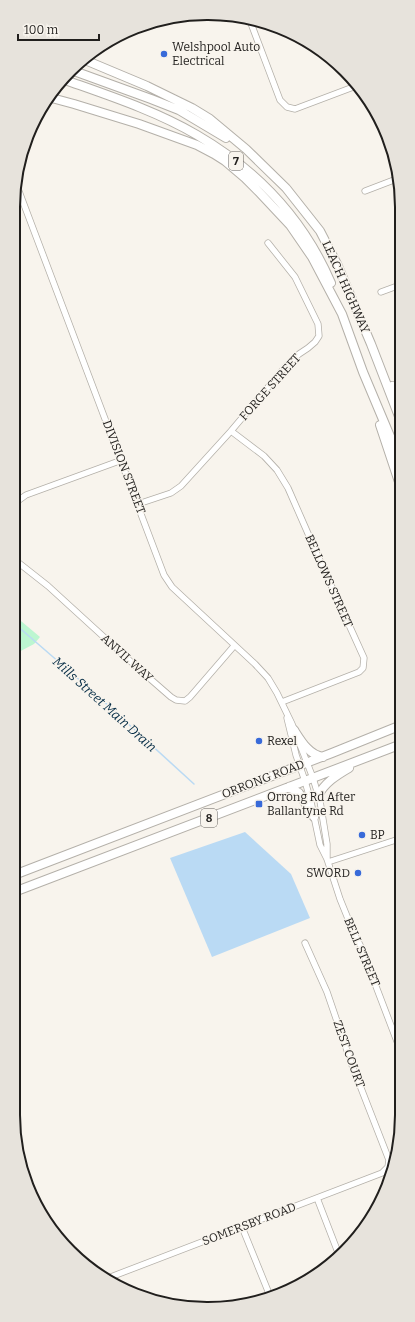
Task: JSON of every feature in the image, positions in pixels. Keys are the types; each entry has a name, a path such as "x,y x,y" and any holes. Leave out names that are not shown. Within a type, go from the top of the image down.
{"highway":[{"name":"7","path":"90,62 147,86 192,108 210,119 268,170"},
{"name":"7","path":"78,72 179,110 228,139 268,170"},
{"name":"7","path":"69,82 124,101 186,129 228,155 255,176 284,205 306,235 322,261 334,289 342,314"},
{"name":"7","path":"55,99 139,124 196,145 224,161 245,178 290,225 312,257 342,314"},
{"name":"LEACH HIGHWAY","path":"268,170 286,188 320,231 337,264 371,344 395,406"},
{"name":"LEACH HIGHWAY","path":"342,314 363,372 395,448"},
{"path":"371,344 395,392"},
{"path":"363,372 395,470"},
{"name":"ORRONG ROAD","path":"20,873 323,757 395,728"},
{"path":"294,730 306,747 315,754 323,757"},
{"name":"ORRONG ROAD","path":"20,890 395,747"},
{"path":"318,796 323,788 332,779 370,756"},
{"path":"289,787 298,793 314,817"}],"street":[{"path":"252,25 280,100 286,107 295,109 351,88"},
{"path":"365,191 393,180"},
{"name":"DIVISION STREET","path":"20,195 168,581 172,587 264,674 282,702 294,730 303,764"},
{"name":"FORGE STREET","path":"138,504 171,493 180,486 231,431 286,366 315,342 319,336 318,324 295,276 268,244"},
{"path":"381,292 395,287"},
{"name":"BELLOWS STREET","path":"231,431 264,456 277,470 288,488 364,658 363,668 359,672 282,702"},
{"path":"20,500 26,496 122,460"},
{"name":"ANVIL WAY","path":"20,564 48,586 140,670 176,700 186,701 234,646"},
{"name":"DIVISION STREET","path":"286,712 303,764"},
{"path":"303,764 309,779"},
{"name":"BELL STREET","path":"309,779 318,796 327,844 327,860"},
{"name":"BELL STREET","path":"309,779 314,817 320,844 340,899 361,947 395,1036"},
{"path":"327,860 395,840"},
{"name":"ZEST COURT","path":"305,943 327,992 352,1065 388,1160 388,1166"},
{"name":"SOMERSBY ROAD","path":"113,1276 382,1173 388,1168"},
{"path":"316,1198 337,1250"},
{"path":"242,1227 268,1292"}],"green space":[{"path":"20,620 40,637 34,644 20,651"}],"water":[{"path":"245,832 291,874 310,918 212,957 170,858"}],"waterway":[{"name":"Mills Street Main Drain","path":"20,628 90,689 194,784"}],"place":[{"name":"Welshpool Auto Electrical","path":"164,54"},
{"name":"Rexel","path":"259,741"},
{"name":"Orrong Rd After Ballantyne Rd","path":"259,804"},
{"name":"BP","path":"362,835"},
{"name":"SWORD","path":"358,873"}]}
